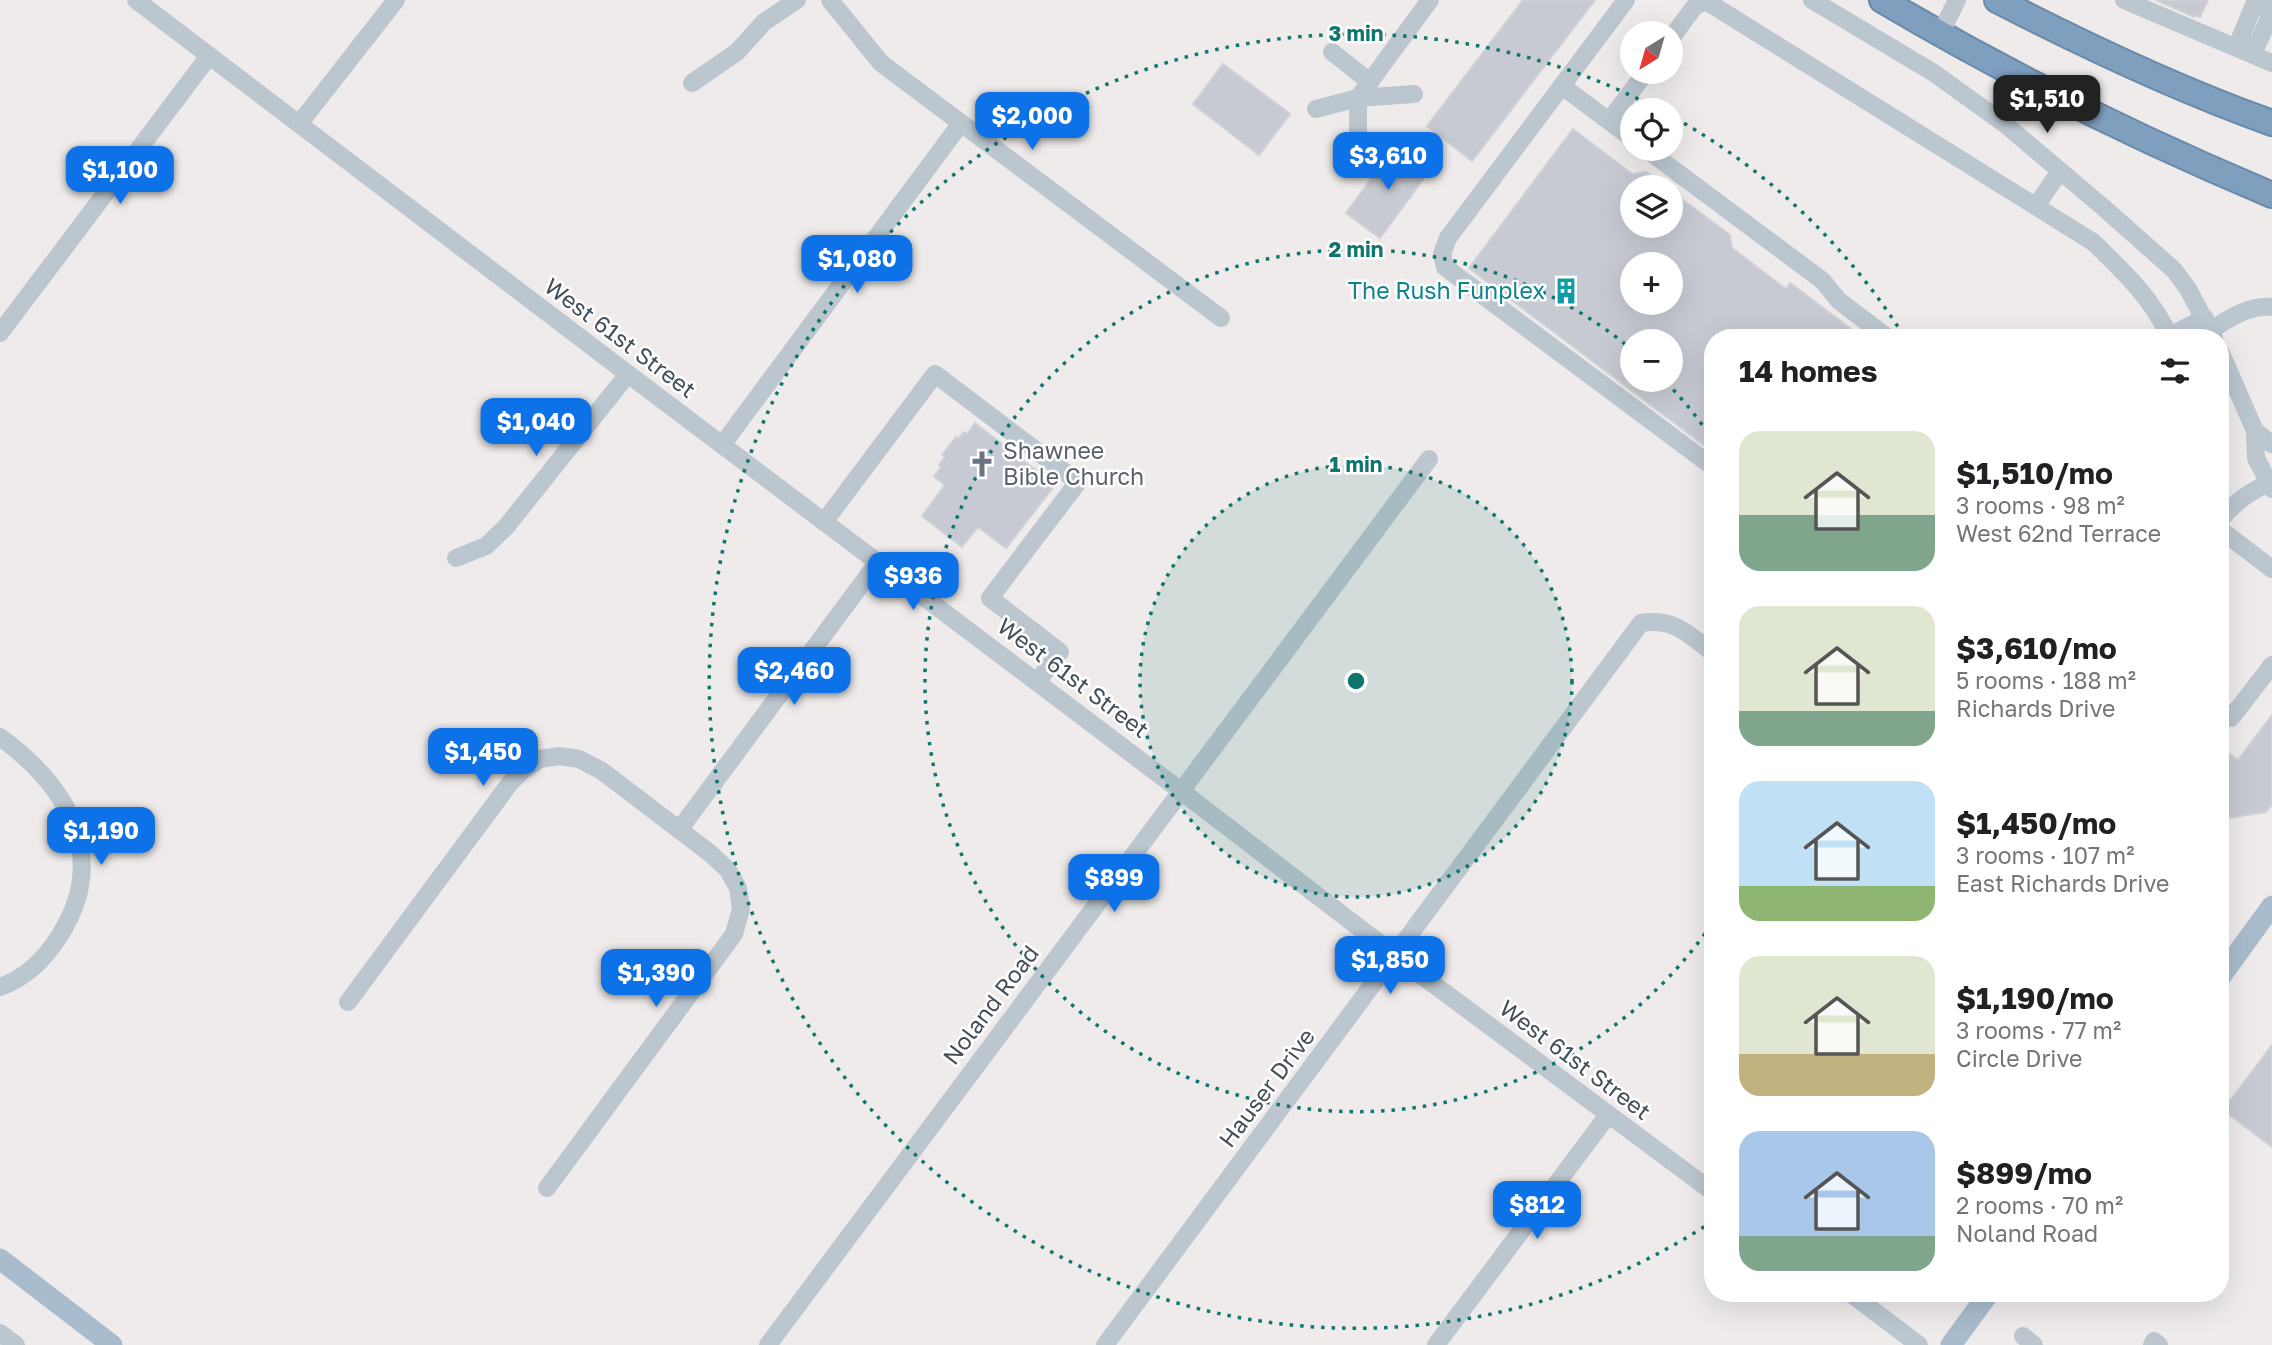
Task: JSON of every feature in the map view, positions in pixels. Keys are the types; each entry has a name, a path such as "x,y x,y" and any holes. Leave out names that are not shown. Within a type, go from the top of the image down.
{"highway":[{"path":"1882,0 1940,34 2125,129 2272,195"},
{"path":"1997,0 2200,97 2272,124"}],"main road":[{"path":"2229,966 2269,917"},
{"path":"0,1259 104,1342"},
{"path":"1951,1345 1982,1302"}],"street":[{"name":"West 61st Street","path":"136,0 1181,791 1413,970 1704,1185"},
{"path":"299,124 396,0"},
{"path":"692,83 737,52 764,22 797,0"},
{"path":"830,0 881,63 1221,318"},
{"path":"1358,149 1358,98 1430,0"},
{"path":"1626,0 1448,237 1442,254 1445,267 1704,460"},
{"path":"1812,0 1934,73 2006,125 2155,251 2188,289 2210,329 2243,311 2261,306 2272,307"},
{"path":"1940,34 1957,0"},
{"path":"2124,0 2272,63"},
{"path":"2196,32 2207,28 2256,47 2269,19 2268,6 2256,0"},
{"path":"1683,21 1695,6 1706,2 2093,242 2148,299 2166,329"},
{"path":"1332,52 1370,82"},
{"path":"0,333 209,56"},
{"path":"1609,121 1637,84"},
{"path":"1562,86 1620,129"},
{"path":"1316,109 1358,98 1414,94"},
{"path":"722,445 961,123"},
{"path":"1662,161 1823,281 1838,300 1876,329"},
{"path":"2036,206 2060,171"},
{"path":"2229,372 2255,432 2256,458 2271,485 2249,493 2229,509"},
{"path":"456,558 486,546 506,527 628,374"},
{"path":"824,522 935,374 1078,482 990,598 1060,652 1037,682"},
{"path":"2255,432 2272,444"},
{"name":"Noland Road","path":"768,1345 1429,459"},
{"path":"2229,536 2272,569"},
{"path":"679,830 878,562"},
{"name":"Hauser Drive","path":"1105,1345 1641,623 1658,621 1680,628 1704,646"},
{"path":"2229,717 2231,718 2272,665"},
{"path":"0,737 38,768 60,794 78,837 81,865 78,894 67,924 51,949 34,968 10,984 0,987"},
{"path":"348,1002 510,783 523,769 540,760 559,755 579,758 602,772 720,862 738,888 741,909 734,934 547,1188"},
{"path":"1436,1345 1608,1115"},
{"path":"1862,1302 1919,1345"},
{"path":"0,1333 16,1345"},
{"path":"2152,1345 2154,1341 2159,1345"}],"building":[{"path":"1523,0 1595,0 1472,161 1427,126"},
{"path":"2156,0 2208,0 2200,17 2194,17"},
{"path":"1223,64 1290,114 1259,155 1193,104"},
{"name":"The Rush Funplex","path":"1573,129 1632,174 1646,172 1650,175 1620,175 1620,238 1683,238 1683,200 1730,235 1732,248 1786,289 1790,283 1851,329 1704,329 1704,445 1633,392 1683,392 1683,329 1620,329 1620,382 1469,268"},
{"path":"1396,145 1430,170 1380,238 1346,213"},
{"name":"Shawnee Bible Church","path":"975,423 1055,485 1006,548 978,527 962,547 922,516 945,485 934,476 945,457 942,455 956,437 958,439 964,432 967,434"},
{"path":"2272,715 2272,804 2266,812 2229,818 2229,754 2238,760"},
{"path":"2272,1045 2272,1147 2229,1115 2229,1102"}],"place":[{"name":"The Rush Funplex","path":"1566,291"},
{"name":"Shawnee Bible Church","path":"982,464"}]}
